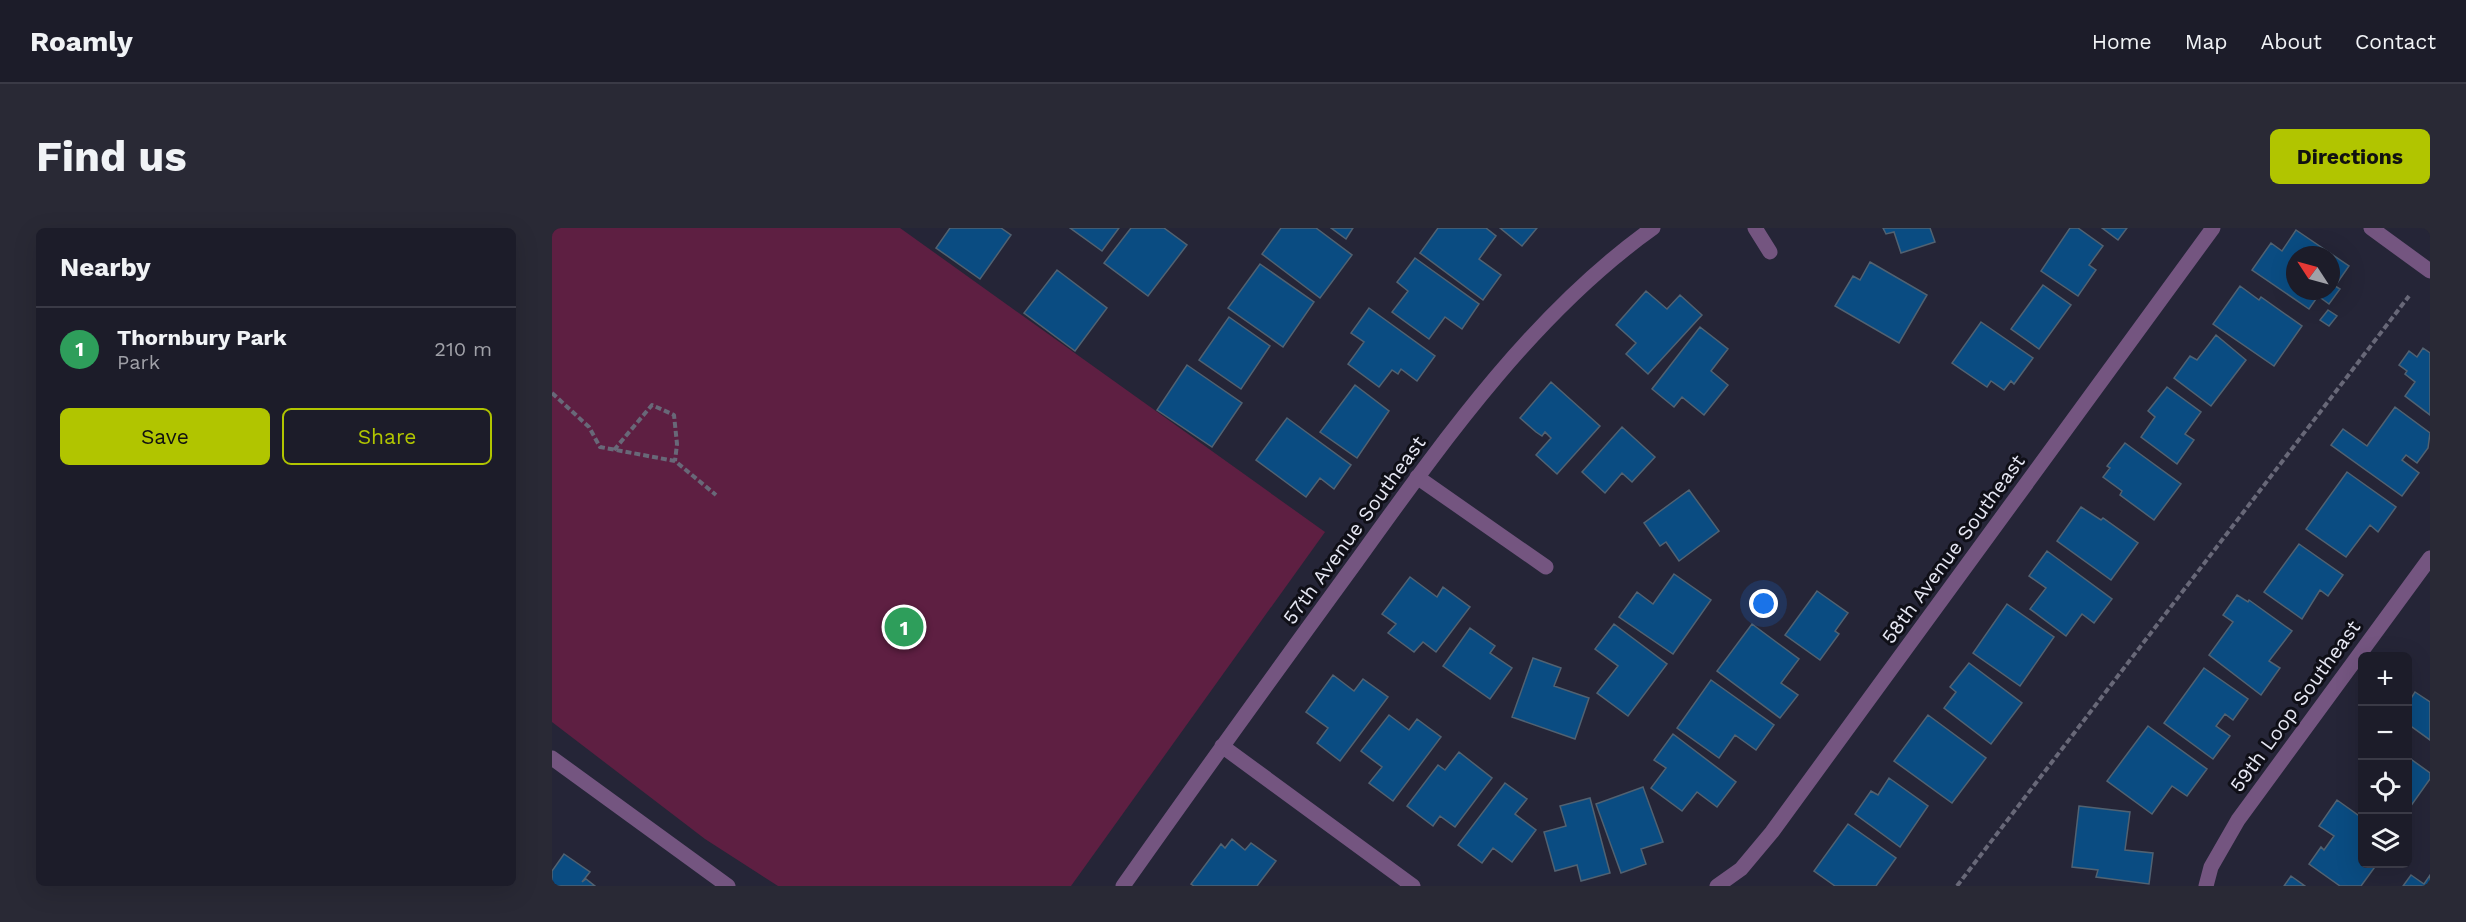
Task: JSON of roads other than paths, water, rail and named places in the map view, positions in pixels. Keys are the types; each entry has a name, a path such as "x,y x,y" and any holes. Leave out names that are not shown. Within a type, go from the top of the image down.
{"street":[{"name":"57th Avenue Southeast","path":"1124,886 1222,746 1417,477 1491,383 1568,300 1653,228"},
{"path":"1755,228 1770,252"},
{"name":"58th Avenue Southeast","path":"1717,886 1741,869 1772,832 2213,228"},
{"path":"2371,228 2430,271"},
{"path":"1417,477 1546,567"},
{"name":"59th Loop Southeast","path":"2206,886 2211,867 2238,820 2430,558"},
{"path":"1222,746 1413,886"},
{"path":"552,758 728,886"}],"place":[{"name":"Thornbury Park","path":"904,627"}]}
